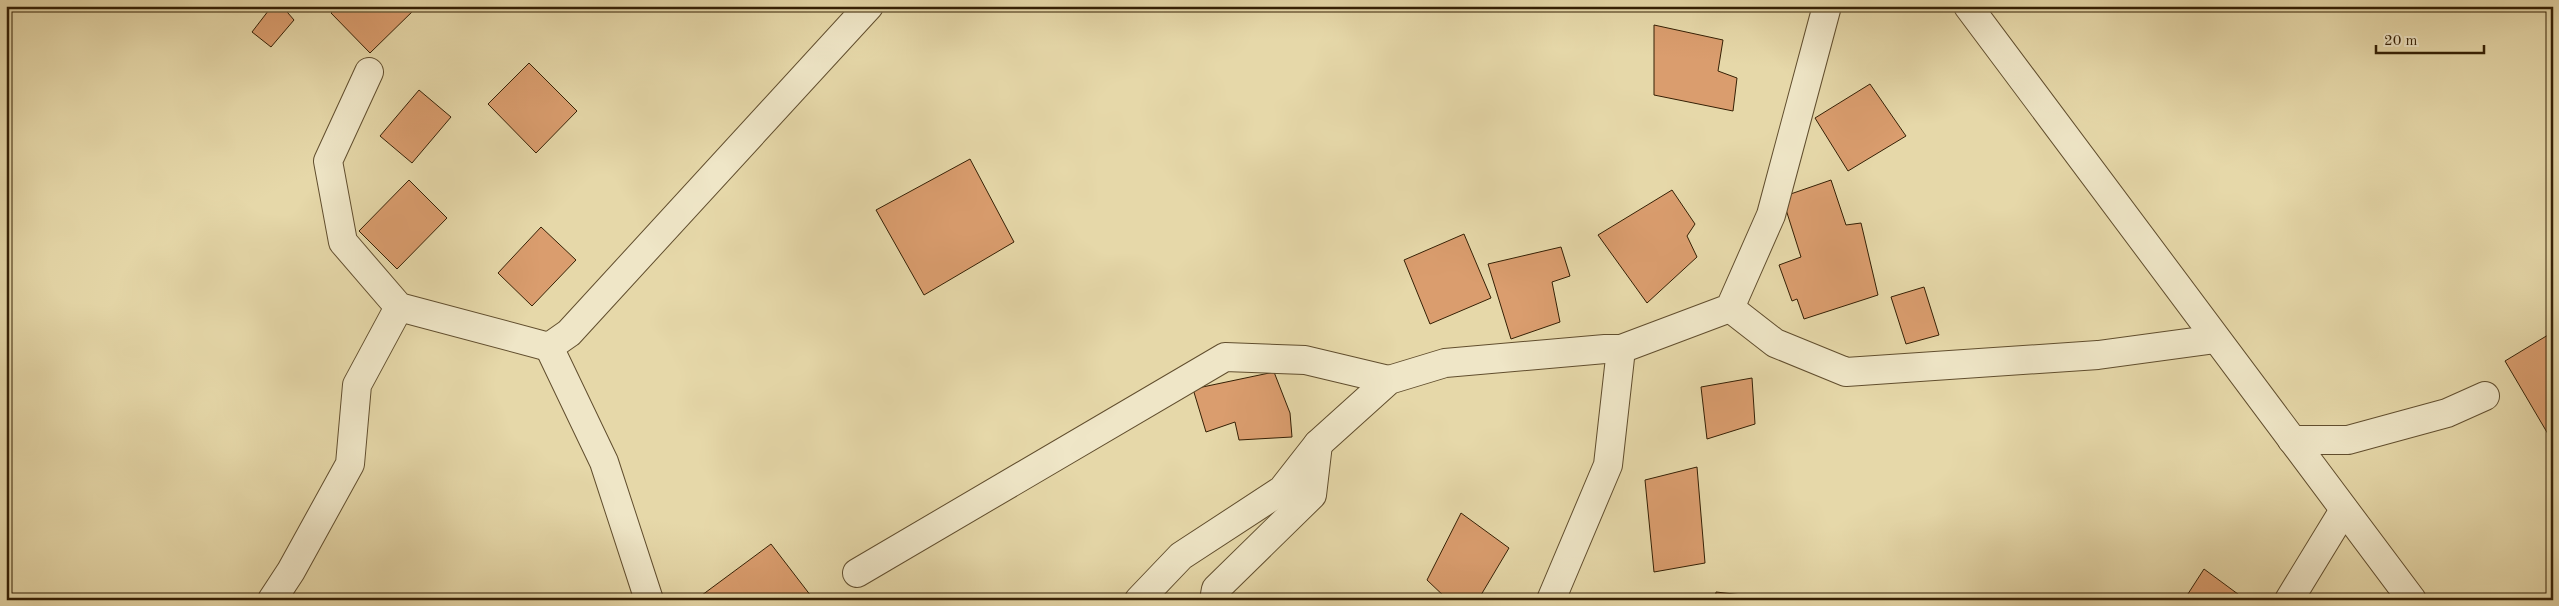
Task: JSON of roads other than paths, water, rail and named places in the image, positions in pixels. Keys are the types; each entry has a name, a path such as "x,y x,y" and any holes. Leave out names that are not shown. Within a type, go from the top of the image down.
{"street":[{"path":"549,347 569,333 869,6"},
{"path":"1139,600 1181,556 1282,490 1318,444 1389,380 1445,363 1621,349 1730,308 1771,214 1826,6"},
{"path":"1968,6 2412,600"},
{"path":"369,72 328,161 343,242 399,307 549,347 604,462 648,600"},
{"path":"272,600 291,571 350,464 357,385 399,307"},
{"path":"1730,308 1775,343 1846,372 2098,355 2216,339"},
{"path":"1550,600 1608,465 1621,349"},
{"path":"857,573 1225,358 1304,360 1389,380"},
{"path":"2292,440 2348,440 2447,413 2485,396"},
{"path":"1214,600 1216,590 1312,495 1318,444"},
{"path":"2289,600 2344,510"}]}
